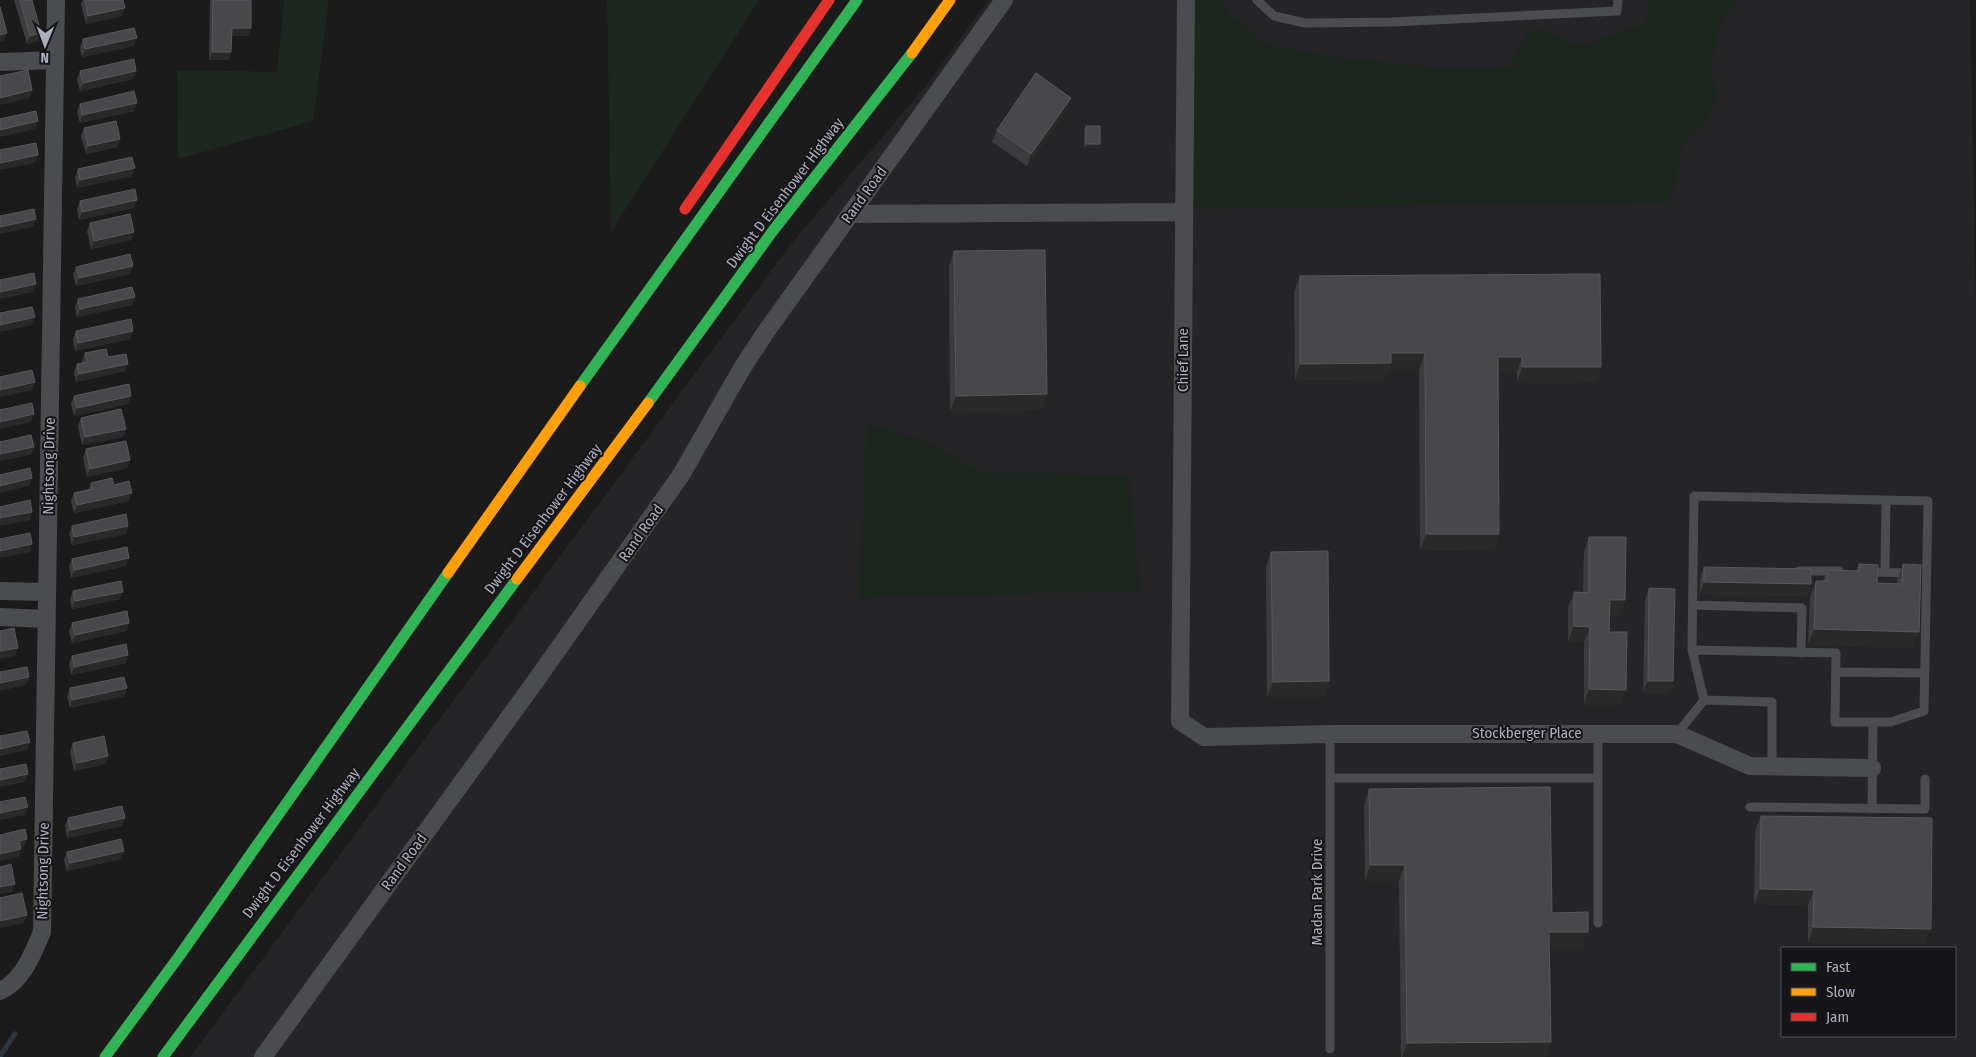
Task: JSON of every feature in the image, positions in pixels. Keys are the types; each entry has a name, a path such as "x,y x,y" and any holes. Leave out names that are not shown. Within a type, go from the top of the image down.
{"highway":[{"path":"678,220 828,0"},
{"path":"106,1057 180,955 536,448 857,0"},
{"name":"Dwight D Eisenhower Highway","path":"163,1057 276,902 674,369 772,232 908,58 950,0"},
{"path":"536,448 636,288"}],"street":[{"name":"Nightsong Drive","path":"0,991 5,989 21,973 42,932 56,0"},
{"name":"Rand Road","path":"263,1057 537,679 682,475 741,370 765,333 1004,0"},
{"name":"Chief Lane","path":"1180,721 1186,0"},
{"path":"0,62 55,60"},
{"path":"850,214 1184,212"},
{"path":"0,591 47,592"},
{"path":"0,617 46,619"},
{"name":"Stockberger Place","path":"1180,721 1204,737 1330,734 1677,734 1750,766 1872,768"}],"lane":[{"path":"1257,0 1274,16 1305,23 1392,22 1617,11 1618,0"},
{"path":"1692,650 1836,653 1835,722 1891,722 1924,711 1928,501 1694,496 1698,569 1693,605 1692,650 1704,700"},
{"path":"1885,572 1886,500"},
{"path":"1789,570 1926,573"},
{"path":"1693,605 1802,608 1801,653"},
{"path":"1836,672 1924,673"},
{"path":"1677,734 1704,700"},
{"path":"1704,700 1772,702 1772,767"},
{"path":"1872,809 1873,722"},
{"path":"1598,733 1598,922"},
{"name":"Madan Park Drive","path":"1330,734 1330,1049"},
{"path":"1330,778 1598,778"},
{"path":"1750,807 1925,809 1925,779"}],"shaded area":[{"path":"284,0 329,0 313,121 178,159 177,70 277,72"},
{"path":"607,0 759,0 611,232"},
{"path":"988,0 1970,0 1976,308 1976,1057 190,1057 790,245 925,87"},
{"path":"1195,0 1221,0 1232,17 1269,46 1336,57 1453,69 1511,68 1520,45 1531,30 1549,31 1572,43 1585,47 1598,40 1646,23 1648,0 1739,0 1719,24 1711,68 1716,96 1709,118 1682,146 1676,182 1670,202 1193,209"},
{"path":"867,424 925,441 979,471 1129,476 1140,591 859,598"}],"building":[{"path":"20,0 32,0 41,33 30,36"},
{"path":"85,0 123,0 125,8 88,16"},
{"path":"213,0 251,0 251,28 232,28 231,52 212,52"},
{"path":"0,7 7,33 0,35"},
{"path":"134,28 137,38 85,49 83,39"},
{"path":"134,59 136,71 83,83 80,71"},
{"path":"28,70 32,90 0,98 0,76"},
{"path":"1036,73 1071,98 1031,154 997,130"},
{"path":"134,91 137,103 82,115 80,104"},
{"path":"36,111 38,121 0,130 0,119"},
{"path":"116,121 120,139 88,146 84,128"},
{"path":"1086,126 1100,126 1100,144 1086,144"},
{"path":"36,143 38,155 0,163 0,150"},
{"path":"132,157 135,168 80,180 78,169"},
{"path":"135,189 137,200 82,212 80,201"},
{"path":"34,209 36,219 0,227 0,216"},
{"path":"130,214 134,232 94,241 90,223"},
{"path":"1045,250 1047,394 956,396 954,251"},
{"path":"130,254 133,266 79,278 76,267"},
{"path":"34,273 36,284 0,292 0,280"},
{"path":"1600,274 1601,367 1522,367 1522,357 1498,357 1499,534 1426,534 1425,353 1391,353 1391,363 1300,364 1300,276"},
{"path":"132,287 135,297 80,309 78,299"},
{"path":"32,307 35,317 0,325 0,313"},
{"path":"131,319 133,331 78,343 76,331"},
{"path":"106,349 108,357 126,354 128,364 79,374 77,364 87,362 85,353"},
{"path":"32,370 35,382 0,390 0,377"},
{"path":"129,384 131,396 77,408 74,396"},
{"path":"32,403 34,414 0,422 0,410"},
{"path":"121,409 126,429 85,437 81,418"},
{"path":"31,435 34,447 0,454 0,442"},
{"path":"126,441 130,460 90,469 86,449"},
{"path":"30,468 32,478 0,486 0,475"},
{"path":"112,478 114,485 129,481 132,493 77,505 74,493 92,489 91,483"},
{"path":"30,500 32,512 0,518 0,507"},
{"path":"126,514 128,526 74,537 72,526"},
{"path":"30,533 32,544 0,551 0,539"},
{"path":"1589,537 1626,537 1625,600 1610,600 1609,632 1627,632 1626,690 1589,689 1590,627 1574,626 1574,592 1589,593"},
{"path":"127,547 129,558 74,570 72,559"},
{"path":"1328,551 1329,681 1273,682 1271,552"},
{"path":"1859,564 1878,565 1877,583 1902,584 1903,564 1921,565 1919,632 1814,629 1816,581 1827,581 1827,570 1859,571"},
{"path":"1704,567 1811,569 1811,584 1704,582"},
{"path":"121,581 123,592 75,601 73,591"},
{"path":"1649,588 1675,589 1673,681 1648,681"},
{"path":"127,611 129,623 75,635 72,623"},
{"path":"14,628 18,648 0,651 0,631"},
{"path":"126,644 128,655 74,667 72,656"},
{"path":"27,667 29,677 0,683 0,672"},
{"path":"124,677 127,688 72,700 70,688"},
{"path":"27,731 30,742 0,749 0,736"},
{"path":"104,736 108,756 77,763 73,743"},
{"path":"26,764 28,774 0,780 0,769"},
{"path":"1550,787 1552,913 1588,912 1588,932 1549,932 1551,1042 1407,1043 1405,865 1370,865 1369,789"},
{"path":"25,797 28,807 0,813 0,802"},
{"path":"122,806 125,818 70,830 68,818"},
{"path":"1761,816 1932,818 1931,929 1813,927 1814,890 1760,889"},
{"path":"25,829 27,839 19,841 21,849 0,854 0,835"},
{"path":"121,839 124,851 70,863 67,852"},
{"path":"11,864 15,884 0,887 0,867"},
{"path":"22,893 27,915 0,921 0,898"}],"waterway":[{"path":"0,1056 15,1034"}],"traffic: fast":[{"path":"580,386 857,0"},
{"path":"648,403 772,232 912,53"},
{"path":"105,1057 180,955 448,573"},
{"path":"163,1057 517,579"}],"traffic: slow":[{"path":"912,53 950,0"},
{"path":"448,573 580,386"},
{"path":"517,579 648,403"}],"traffic: jam":[{"path":"685,209 829,0"}]}
